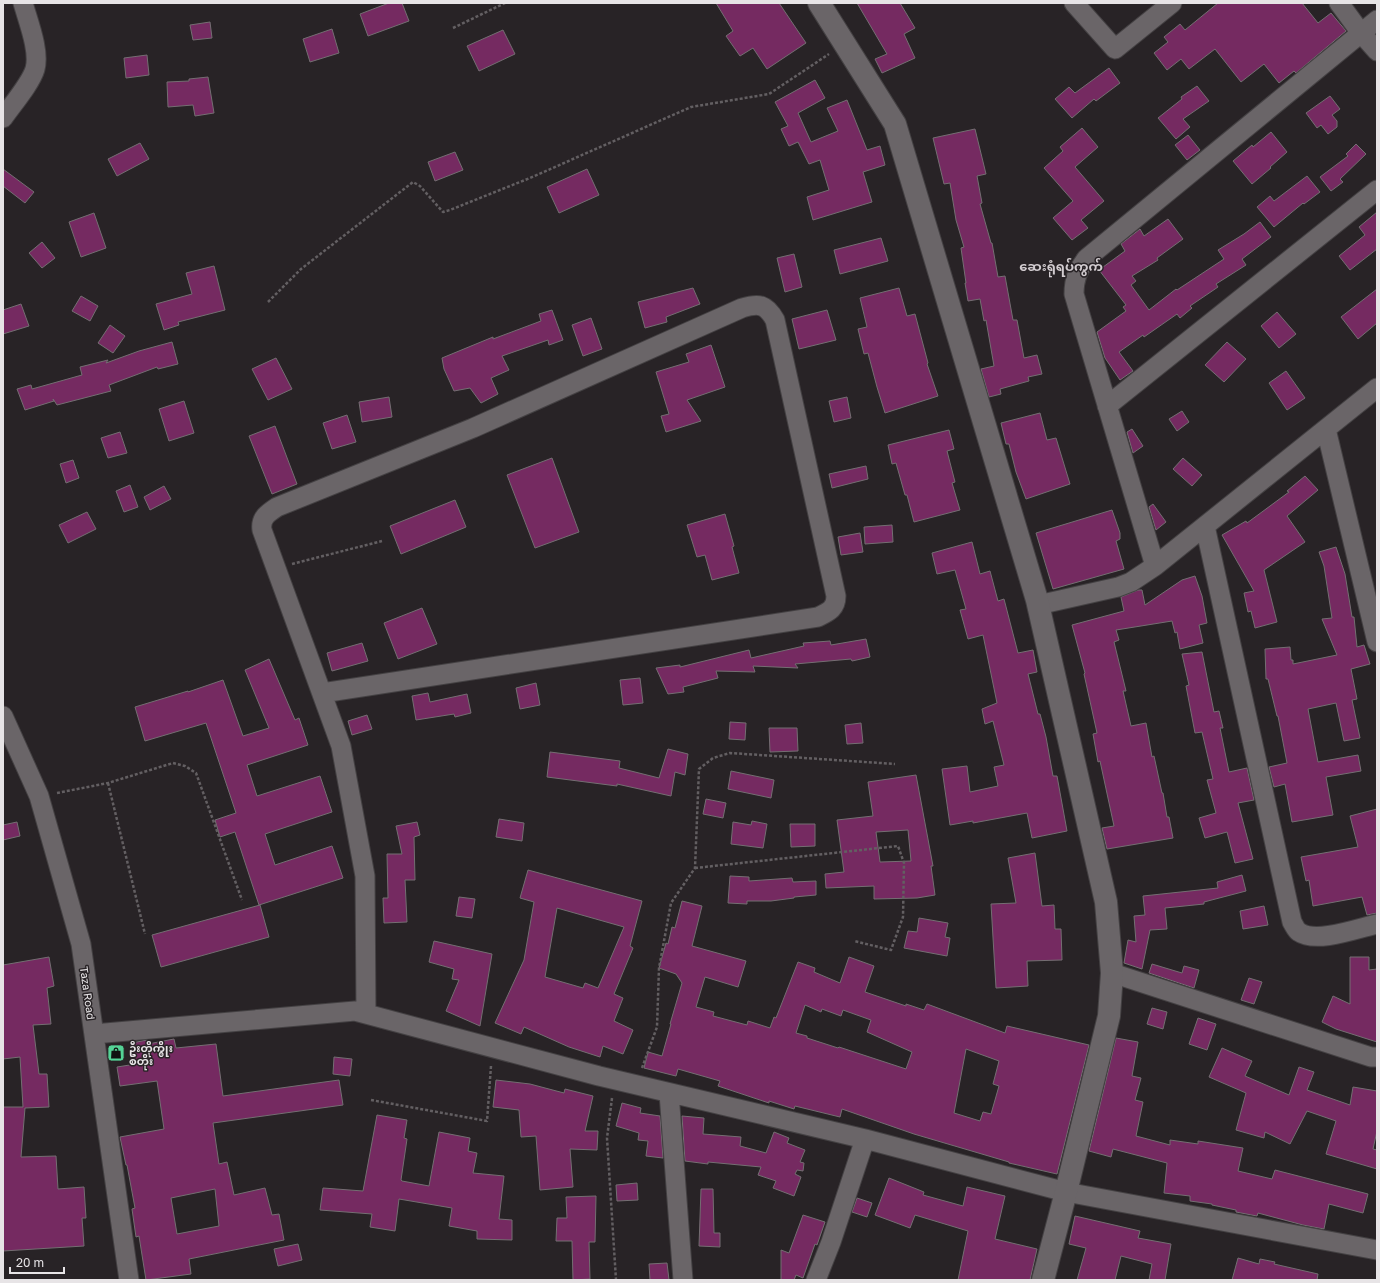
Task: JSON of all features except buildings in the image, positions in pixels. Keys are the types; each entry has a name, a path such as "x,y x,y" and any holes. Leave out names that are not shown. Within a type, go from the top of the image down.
{"street":[{"path":"3,118 30,80 35,70 35,49 23,3"},
{"path":"818,3 895,124 1038,605 1106,902 1112,972 1109,1016 1043,1280"},
{"path":"1074,3 1115,49 1172,3"},
{"path":"1339,3 1361,33 1377,51"},
{"path":"1155,566 1074,294 1074,285 1080,267 1087,258 1377,20"},
{"path":"1107,406 1377,190"},
{"path":"322,693 818,617 829,612 836,602 836,596 775,320 770,310 763,306 752,305 742,308 473,428 277,507 268,512 262,522 262,530 341,746 365,876 366,1013"},
{"path":"1038,605 1118,587 1131,582 1155,566 1377,388"},
{"path":"1326,429 1377,642"},
{"path":"1204,526 1292,922 1299,932 1311,937 1331,935 1377,924"},
{"name":"Taza Road","path":"3,716 39,796 81,944 129,1280"},
{"path":"1112,972 1377,1057"},
{"path":"94,1034 355,1011 614,1080 865,1139 1066,1192 1377,1250"},
{"path":"669,1093 683,1280"},
{"path":"816,1280 831,1242 865,1139"}],"path":[{"path":"453,28 505,3"},
{"path":"268,302 301,269 413,182 420,186 443,212 450,210 530,178 691,107 769,94 844,44"},
{"path":"276,568 382,541"},
{"path":"636,1085 657,1027 659,968 671,903 695,868 699,769 713,758 730,753 895,764"},
{"path":"39,796 108,783 173,764 185,766 196,773 242,900"},
{"path":"108,783 145,934"},
{"path":"695,868 898,846 904,864 903,917 891,950 854,941"},
{"path":"371,1100 487,1121 492,1047"},
{"path":"614,1080 607,1138 616,1280"}],"place":[{"name":"ဦးတိုက္စိုး စတိုး","path":"116,1053"}],"district":[{"name":"ဆေးရုံရပ်ကွက်","path":"1061,266"}]}
